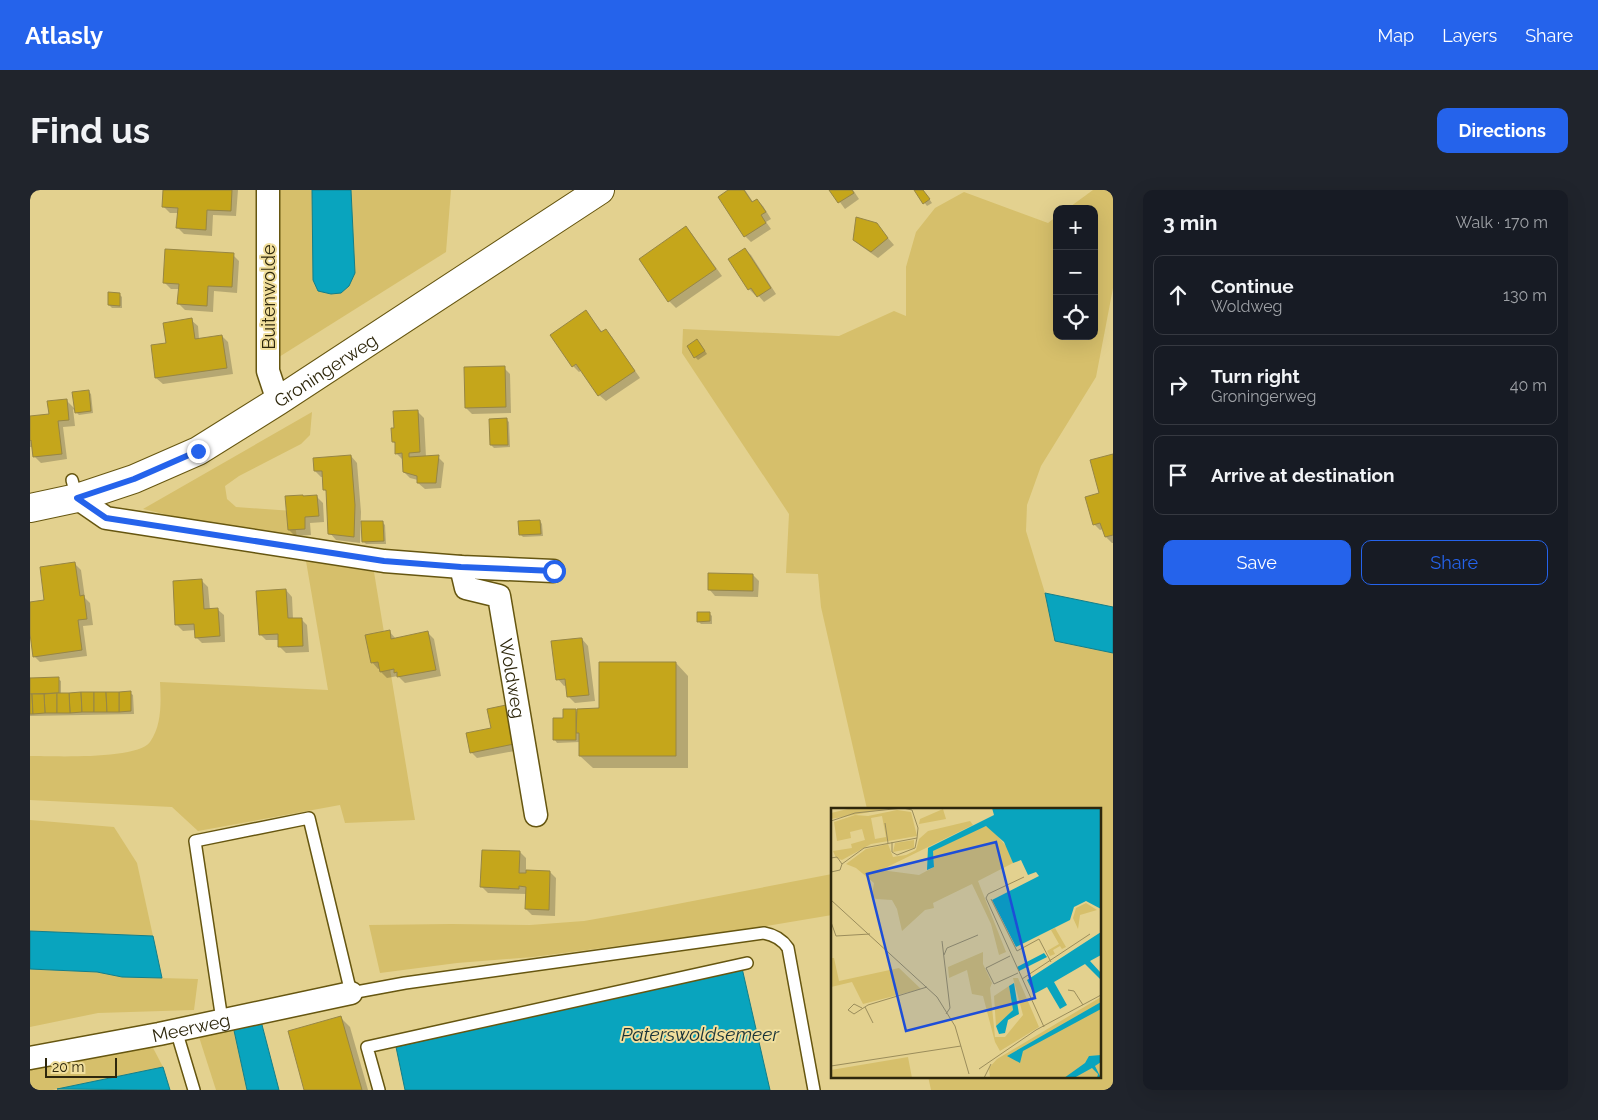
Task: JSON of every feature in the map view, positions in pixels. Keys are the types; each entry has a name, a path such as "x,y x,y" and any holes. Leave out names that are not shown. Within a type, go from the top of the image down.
{"main road":[{"name":"Groningerweg","path":"30,508 74,489 134,479 198,451 278,401 600,190"}],"street":[{"name":"Buitenwolde","path":"268,190 268,371 278,401"},
{"path":"74,489 106,518 384,561 554,571"},
{"name":"Woldweg","path":"461,567 466,588 499,596 536,815"},
{"name":"Meerweg","path":"30,1058 176,1030 351,993"}],"lane":[{"path":"222,1020 195,841 309,818 351,993 764,933 774,935 784,942 788,948 814,1090"},
{"path":"379,1090 367,1046 747,963"},
{"path":"176,1030 194,1090"}],"shaded area":[{"path":"276,190 451,190 446,252 279,357"},
{"path":"1093,190 1113,190 1113,288 1096,377 1041,466 1027,505 1026,531 1045,593 1055,641 1113,653 1113,1090 931,1090 928,1078 1100,1078 1100,808 867,808 821,607 818,574 786,573 789,514 682,353 683,329 839,336 894,311 906,316 906,267 916,232 935,208 964,192 1048,223 1053,219 1053,340 1098,340 1098,205 1072,205"},
{"path":"312,412 310,435 301,444 239,476 225,486 227,499 236,507 293,511 297,538 206,524 143,509"},
{"path":"306,561 374,572 415,820 345,823 340,805 198,831 172,807 30,800 30,756 94,756 112,754 142,748 150,742 159,721 160,682 328,690"},
{"path":"30,820 114,827 137,863 153,936 30,931"},
{"path":"831,874 831,915 748,929 533,957 457,963 380,973 369,925 530,925 584,921"},
{"path":"30,969 97,972 122,977 198,979 194,1010 98,1013 30,1027"},
{"path":"233,1026 247,1090 216,1090 199,1037"},
{"path":"151,1044 163,1067 52,1090 30,1090 30,1070"}],"water":[{"path":"312,190 351,190 355,273 349,286 341,293 331,294 318,291 313,280"},
{"path":"1045,593 1113,607 1113,653 1055,641"},
{"path":"30,931 153,936 162,978 122,977 97,972 30,969"},
{"name":"Paterswoldsemeer","path":"742,968 770,1090 405,1090 396,1047"},
{"path":"261,1021 279,1090 247,1090 233,1026"},
{"path":"163,1067 170,1090 57,1089"}],"building":[{"path":"163,190 232,190 231,211 207,210 206,230 176,228 178,208 162,207"},
{"path":"728,190 744,190 752,202 757,199 766,212 761,215 766,223 744,237 718,197"},
{"path":"829,190 852,190 854,193 838,203"},
{"path":"914,190 923,190 930,199 923,204"},
{"path":"856,217 877,223 888,238 871,252 853,240"},
{"path":"686,226 716,269 668,302 639,259"},
{"path":"745,248 771,288 757,297 751,288 748,290 728,259"},
{"path":"165,249 234,253 232,287 208,286 207,306 177,304 179,284 163,283"},
{"path":"108,292 120,293 120,306 108,305"},
{"path":"586,310 601,332 606,329 635,371 598,396 576,364 572,367 550,335"},
{"path":"192,318 195,339 222,335 227,368 155,378 151,345 166,343 163,323"},
{"path":"697,339 705,351 694,358 687,346"},
{"path":"505,366 506,407 465,408 464,367"},
{"path":"89,390 91,411 75,413 72,392"},
{"path":"67,399 69,420 58,421 62,454 33,457 30,441 30,416 49,414 47,401"},
{"path":"418,410 420,452 409,453 409,457 439,455 436,483 417,483 417,476 403,472 402,453 395,454 395,442 392,442 391,428 394,428 393,411"},
{"path":"507,418 508,445 490,445 489,419"},
{"path":"1113,454 1113,535 1105,537 1100,523 1093,525 1085,497 1099,493 1090,460"},
{"path":"351,455 355,505 354,537 328,534 326,490 323,490 322,471 314,471 313,458"},
{"path":"317,495 319,516 305,517 305,529 288,530 285,496"},
{"path":"540,520 541,534 519,535 518,521"},
{"path":"361,521 383,521 384,541 362,542"},
{"path":"75,562 80,596 84,595 87,619 78,620 82,650 33,657 30,634 30,602 44,600 40,567"},
{"path":"708,573 753,574 753,591 708,590"},
{"path":"202,579 204,609 218,608 220,636 195,638 194,624 175,625 173,581"},
{"path":"286,589 288,618 302,618 303,646 278,647 278,634 259,635 256,591"},
{"path":"697,612 710,612 710,621 697,622"},
{"path":"390,630 391,639 428,631 436,670 397,677 397,672 394,673 394,669 380,672 378,662 371,663 365,635"},
{"path":"582,638 589,695 567,697 565,679 556,680 551,641"},
{"path":"599,662 676,662 676,756 579,756 579,733 576,733 577,709 599,708"},
{"path":"59,677 59,693 30,694 30,678"},
{"path":"131,691 131,711 119,712 119,692"},
{"path":"81,692 82,712 70,713 69,693"},
{"path":"81,692 94,692 94,712 82,712"},
{"path":"94,692 106,692 107,712 94,712"},
{"path":"106,692 119,692 119,712 107,712"},
{"path":"57,693 57,713 45,713 44,694"},
{"path":"57,693 69,693 70,713 57,713"},
{"path":"30,694 32,694 33,714 30,714"},
{"path":"32,694 44,694 45,713 33,714"},
{"path":"506,705 514,744 470,753 466,733 491,728 487,709"},
{"path":"563,709 576,709 576,740 553,740 553,718 563,718"},
{"path":"482,850 520,851 519,873 526,873 526,870 550,871 549,910 525,909 526,887 519,886 519,889 480,887"},
{"path":"341,1016 362,1090 304,1090 288,1031"}],"route":[{"path":"198,451 134,479 77,498 106,518 384,561 554,571"}]}
